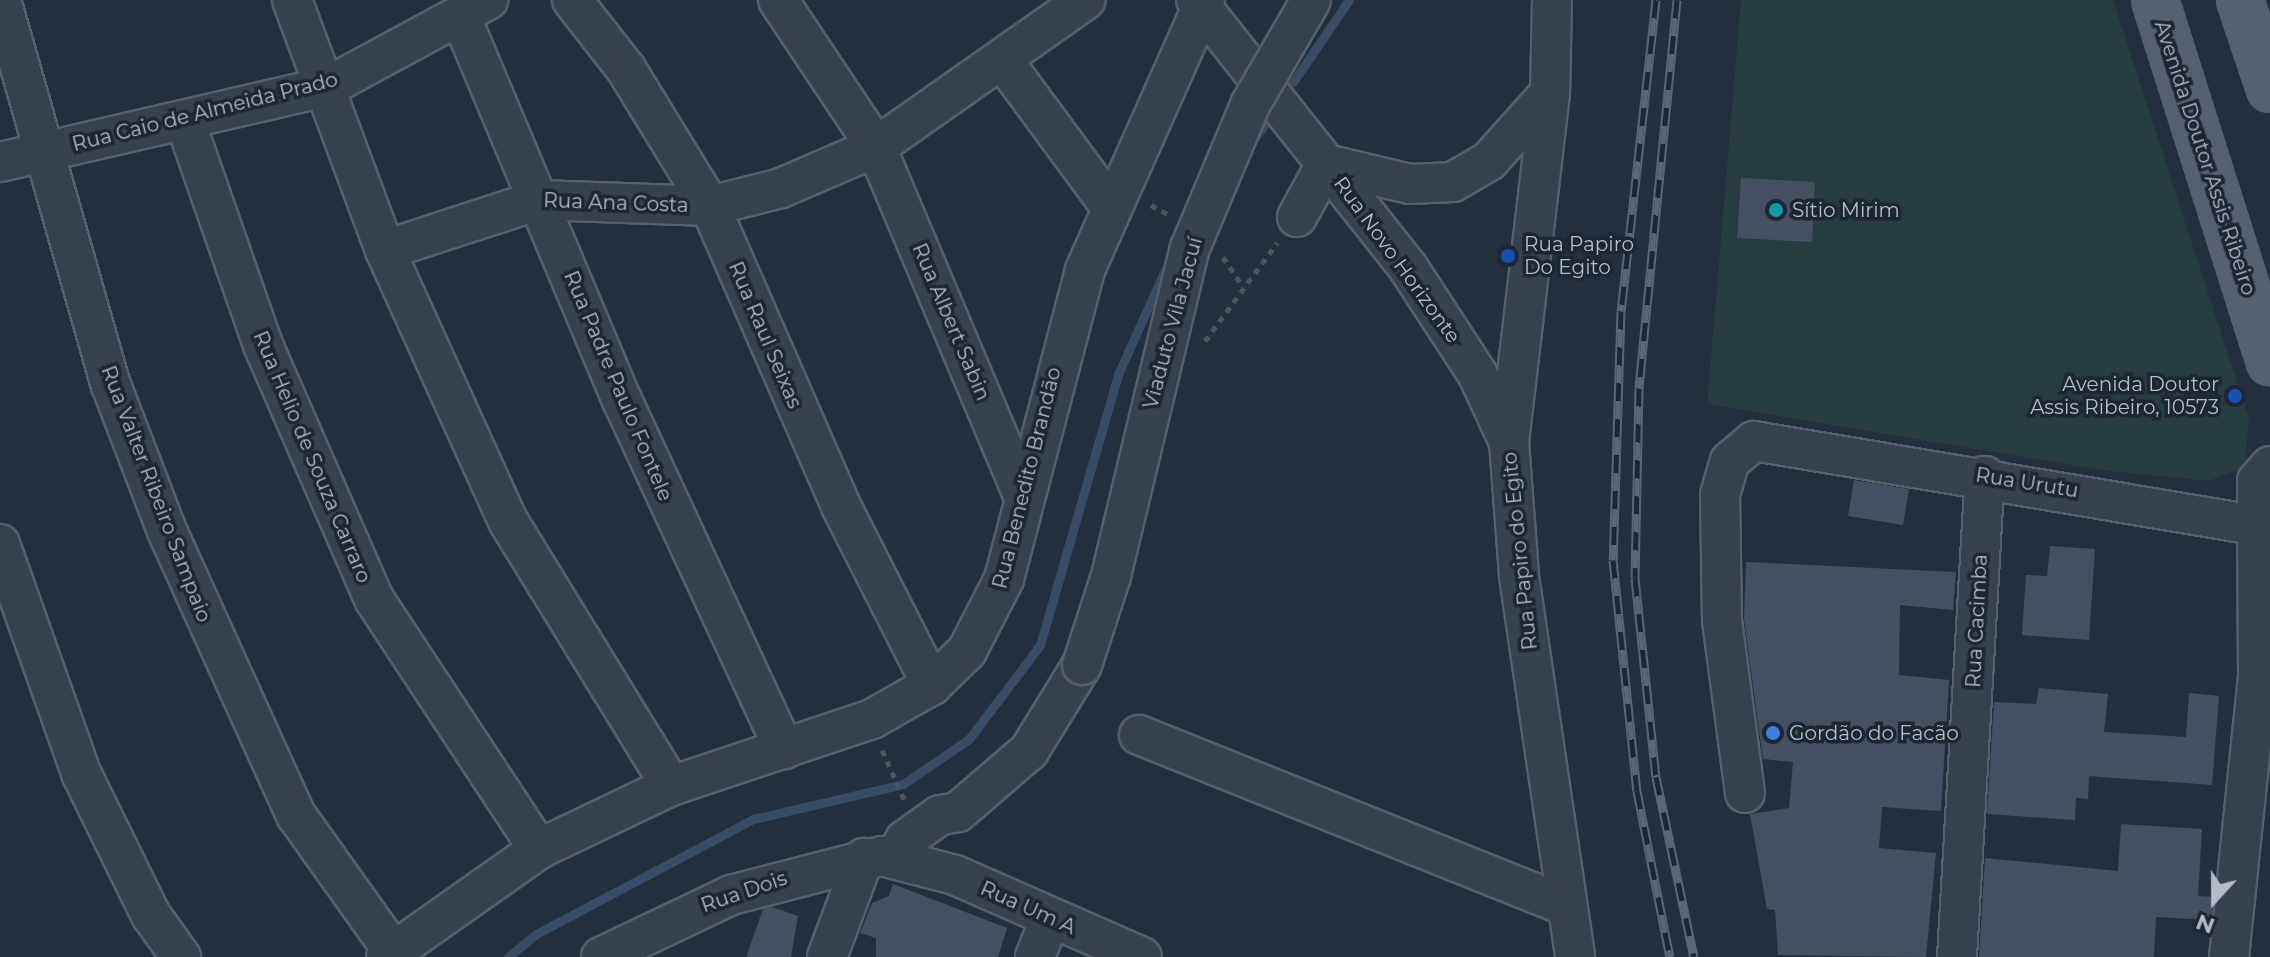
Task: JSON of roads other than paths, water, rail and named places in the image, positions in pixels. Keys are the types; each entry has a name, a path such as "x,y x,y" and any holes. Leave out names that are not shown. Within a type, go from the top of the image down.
{"main road":[{"name":"Avenida Doutor Assis Ribeiro","path":"2155,0 2270,362"},
{"path":"2240,0 2269,84"}],"street":[{"name":"Rua Valter Ribeiro Sampaio","path":"1,0 111,385 231,683 296,815 390,954"},
{"path":"292,0 329,86 385,250 508,521 671,786"},
{"name":"Rua Raul Seixas","path":"572,0 626,69 710,206 841,506 932,685"},
{"name":"Rua Albert Sabin","path":"778,0 876,147 1024,497"},
{"name":"Rua Ana Costa","path":"385,250 539,200 710,206 781,188 876,147 1004,62 1085,0"},
{"name":"Viaduto Vila Jacuí","path":"1082,665 1111,576 1190,248 1250,105 1311,0"},
{"name":"Rua Papiro do Egito","path":"1552,0 1550,93 1509,442 1519,576 1575,957"},
{"name":"Rua Novo Horizonte","path":"1201,2 1449,326 1509,442"},
{"name":"Rua Benedito Brandão","path":"390,954 539,849 671,786 872,719 932,685 989,617 1024,497 1064,335 1110,206 1201,2"},
{"name":"Rua Caio de Almeida Prado","path":"0,162 329,86 475,10"},
{"name":"Rua Padre Paulo Fontele","path":"475,10 539,200 622,400 784,749"},
{"path":"1004,62 1110,206"},
{"name":"Rua Novo Horizonte","path":"1326,164 1410,184 1453,182 1489,161 1550,93"},
{"name":"Rua Helio de Souza Carraro","path":"185,121 263,345 374,599 539,849"},
{"path":"1297,217 1326,164"},
{"name":"Rua Urutu","path":"1745,793 1725,653 1720,511 1724,475 1739,451 1754,441 1773,441 1985,476 2254,525"},
{"path":"2229,957 2264,675 2254,525 2257,481 2270,466"},
{"name":"Rua Cacimba","path":"1957,957 1985,476"},
{"path":"0,544 81,773 151,915 181,957"},
{"name":"Rua Dois","path":"601,957 731,895 891,858 940,815 958,812 1039,740 1082,665"},
{"path":"1139,735 1567,906"},
{"path":"827,957 891,858"},
{"name":"Rua Um A","path":"891,858 1142,957"},
{"path":"1035,957 1050,919"}],"waterway":[{"path":"1293,82 1349,0"},
{"path":"1254,139 1264,125"},
{"path":"508,957 536,934 753,819 903,784 969,739 1040,645 1119,372 1170,259"}],"railway":[{"path":"1656,0 1621,311 1613,560 1637,791 1670,957"},
{"path":"1677,0 1639,388 1635,578 1656,777 1694,957"}],"place":[{"name":"Sítio Mirim","path":"1776,210"},
{"name":"Rua Papiro Do Egito","path":"1508,256"},
{"name":"Avenida Doutor Assis Ribeiro, 10573","path":"2235,396"},
{"name":"Gordão do Facão","path":"1773,733"}]}
